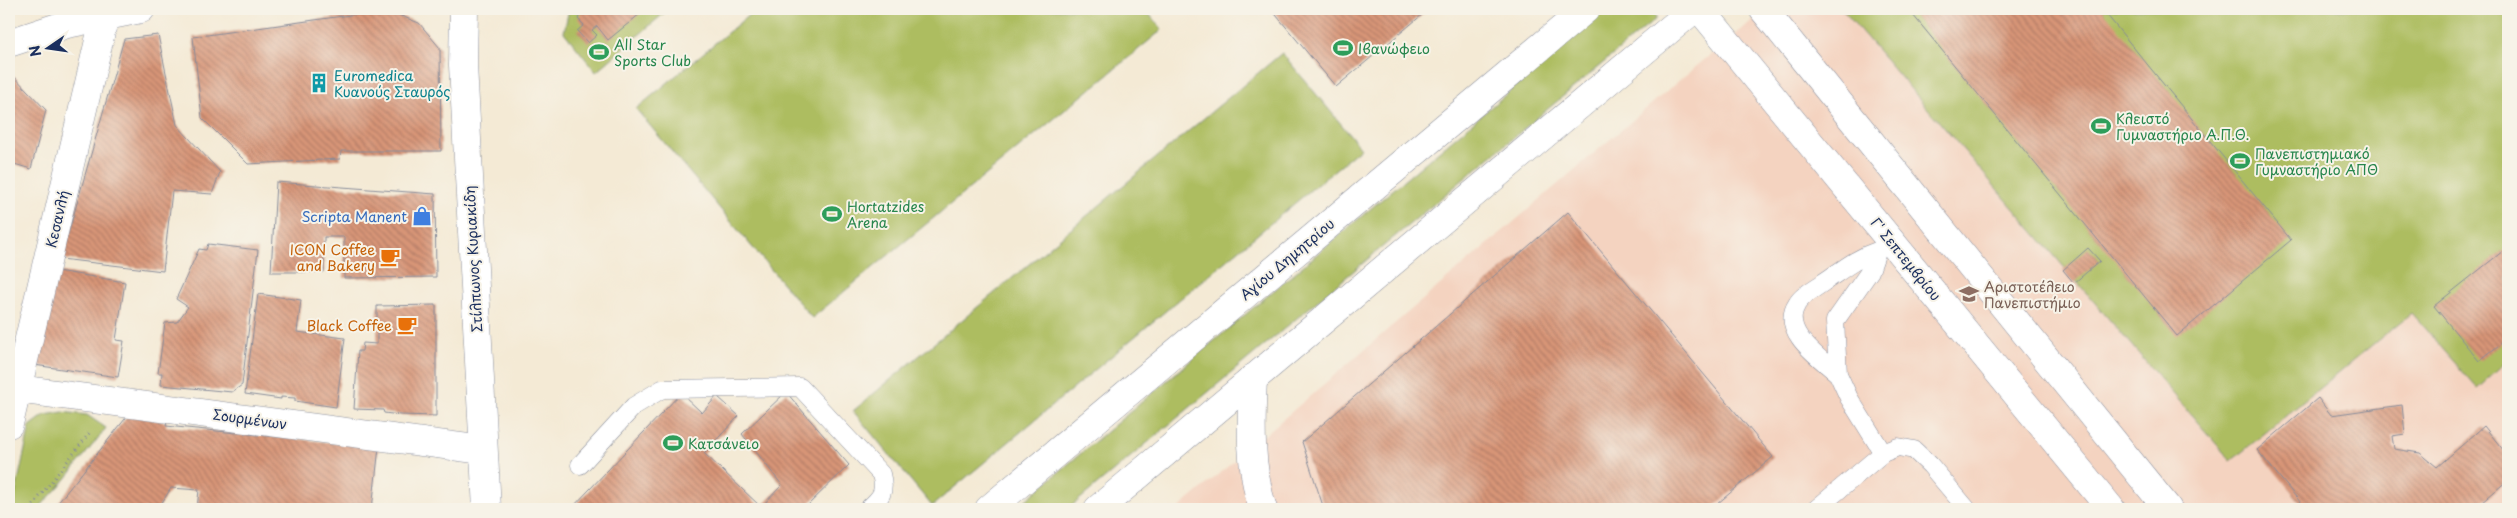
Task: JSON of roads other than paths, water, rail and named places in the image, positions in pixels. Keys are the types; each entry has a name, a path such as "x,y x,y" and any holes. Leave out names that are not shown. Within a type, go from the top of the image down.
{"main road":[{"path":"9,43 101,12 141,9"},
{"name":"Στίλπωνος Κυριακίδη","path":"464,9 464,65 487,509"},
{"name":"Αγίου Δημητρίου","path":"989,509 1586,9"},
{"path":"1098,509 1694,9"},
{"name":"Γ' Σεπτεμβρίου","path":"1700,9 1884,246 2111,509"},
{"path":"1763,9 2168,509"},
{"name":"Κεσανλή","path":"9,424 101,12"},
{"path":"1254,378 1250,435 1256,487 1263,509"},
{"name":"Σουρμένων","path":"17,389 483,450"}],"lane":[{"path":"1838,374 1808,348 1796,332 1792,316 1797,302 1859,257 1884,246"},
{"path":"1883,452 1849,398 1838,374 1835,321 1870,271 1884,246"},
{"path":"580,465 634,406 662,389 800,387 881,474 884,488 880,498 868,509"},
{"path":"1816,509 1883,452 1898,447 1914,450 1930,465 1967,509"}],"place":[{"name":"Ιβανώφειο","path":"1343,48"},
{"name":"All Star Sports Club","path":"599,52"},
{"name":"Euromedica Κυανούς Σταυρός","path":"319,83"},
{"name":"Κλειστό Γυμναστήριο Α.Π.Θ.","path":"2101,126"},
{"name":"Πανεπιστημιακό Γυμναστήριο ΑΠΘ","path":"2240,161"},
{"name":"Hortatzides Arena","path":"832,214"},
{"name":"Scripta Manent","path":"422,216"},
{"name":"ICON Coffee and Bakery","path":"390,257"},
{"name":"Αριστοτέλειο Πανεπιστήμιο","path":"1969,294"},
{"name":"Black Coffee","path":"407,325"},
{"name":"Κατσάνειο","path":"673,443"}]}
